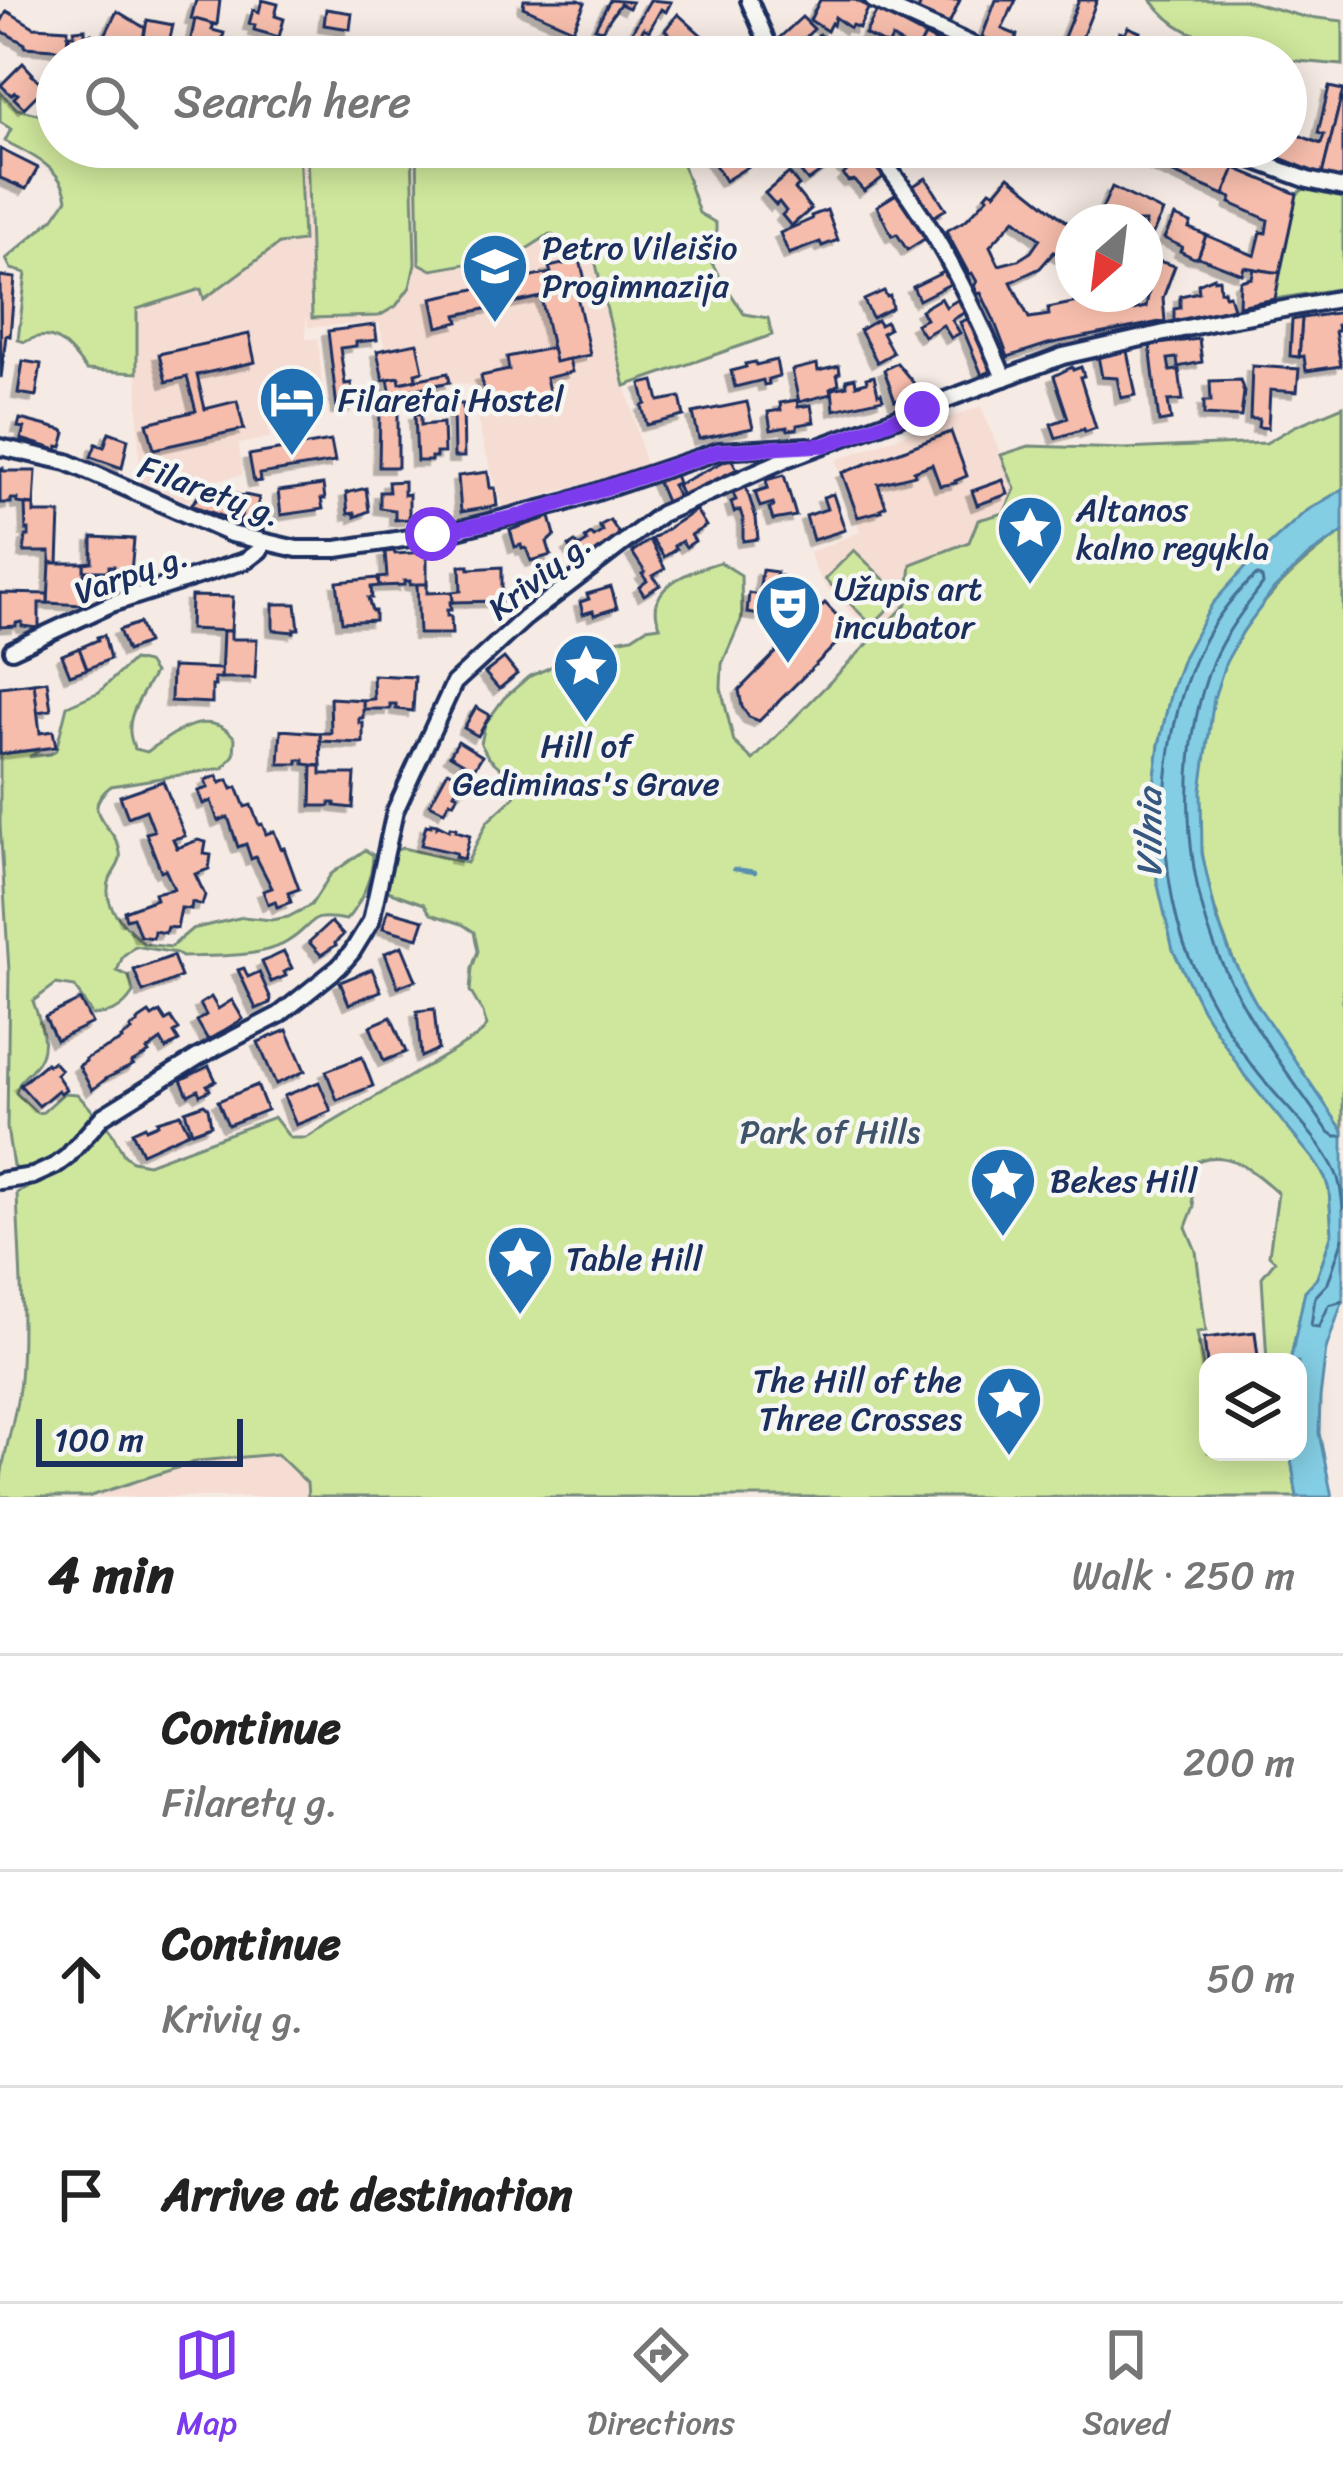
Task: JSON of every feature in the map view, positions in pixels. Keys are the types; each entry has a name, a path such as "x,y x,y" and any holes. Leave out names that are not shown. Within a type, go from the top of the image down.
{"street":[{"path":"749,0 765,36"},
{"path":"872,0 952,36"},
{"path":"887,168 963,286 1004,378"},
{"path":"1275,168 1343,188"},
{"name":"Krivių g.","path":"0,1181 33,1176 55,1166 103,1116 198,1057 279,1015 316,988 352,952 371,921 394,811 447,695 464,671 525,618 661,514 752,473 1063,356 1343,298"},
{"name":"Filaretų g.","path":"0,447 67,462 231,534 297,549 337,549 449,532 564,503 719,451 825,445"},
{"path":"744,450 752,473"},
{"name":"Varpų g.","path":"12,650 111,604 247,560 262,542"}],"shaded area":[{"name":"Petro Vileišio Progimnazija","path":"300,168 545,168 595,260 646,466 503,507 470,385 450,382 448,373 416,379 415,373 423,371 385,349 379,323 308,327 306,315 306,339 318,338 325,415 269,421 270,438 239,444 242,475 207,482 188,502 136,482 136,309 201,289 205,299 279,244 303,241"},
{"path":"981,406 1015,489 1004,513 969,541 911,564 907,604 875,636 827,588 809,552 860,532 836,460"},
{"path":"277,1454 307,1483 308,1497 88,1497 198,1461"}],"green space":[{"path":"1151,0 1244,0 1301,16 1343,21 1343,65 1307,62 1307,36 1200,36 1170,20"},
{"path":"0,92 17,109 36,114 36,158 5,141 11,129 0,122"},
{"path":"300,168 303,241 279,244 204,299 201,289 137,309 137,373 86,370 67,347 52,338 18,340 26,273 11,269 6,259 53,219 67,199 52,170"},
{"path":"308,168 413,168 415,264 410,287 396,306 379,316 312,318"},
{"path":"417,168 684,168 699,213 716,223 716,239 707,248 712,263 744,314 768,318 772,335 625,386 595,260 589,253 564,254 559,238 550,234 517,255 432,270 419,263"},
{"path":"1304,189 1343,198 1343,288 1275,299 1297,194"},
{"name":"Park of Hills","path":"1343,406 1343,489 1305,512 1249,563 1184,656 1171,692 1154,785 1157,881 1329,1190 1332,1233 1317,1278 1305,1291 1292,1353 1266,1353 1262,1277 1275,1261 1269,1255 1278,1193 1258,1175 1224,1158 1200,1160 1187,1167 1194,1206 1186,1227 1196,1251 1206,1331 1197,1332 1199,1461 1291,1461 1297,1497 308,1497 307,1483 277,1454 198,1461 88,1497 0,1497 21,1356 17,1193 42,1181 43,1169 25,1175 13,1166 7,1128 9,971 0,754 42,749 29,757 51,754 67,706 99,692 133,660 147,663 154,673 131,719 135,749 147,752 179,731 202,723 224,729 235,738 234,755 223,768 111,786 97,804 120,852 109,899 117,916 144,944 171,947 192,929 243,917 288,917 311,905 331,874 365,850 373,855 365,889 346,920 317,919 284,944 250,954 182,957 135,946 123,956 117,971 129,976 133,993 105,1014 92,1015 75,987 56,984 33,1001 43,1036 42,1052 16,1093 37,1113 64,1093 77,1094 132,1161 148,1164 274,1117 290,1138 306,1138 478,1036 487,1026 470,991 478,951 474,932 431,914 424,904 385,890 384,885 396,850 403,848 467,863 487,822 514,797 517,783 488,757 481,744 485,724 528,677 549,668 583,642 632,637 660,626 656,612 663,591 672,582 720,562 741,575 742,618 722,664 721,688 734,742 753,760 907,604 911,564 969,542 978,520 1004,513 1015,489 1001,455 1029,446 1124,449 1266,443"},
{"path":"1343,532 1343,1131 1268,1023 1231,954 1208,882 1200,811 1207,728 1227,659 1277,588"},
{"path":"854,550 901,596 872,625 825,579"}],"water":[{"path":"1343,489 1343,532 1309,555 1274,589 1225,664 1214,698 1201,790 1202,853 1231,956 1256,1003 1343,1131 1343,1300 1326,1349 1320,1398 1319,1433 1332,1497 1297,1497 1291,1461 1307,1461 1307,1353 1292,1353 1305,1291 1317,1278 1332,1233 1329,1190 1313,1159 1245,1076 1202,1009 1173,950 1157,881 1154,785 1171,692 1212,604 1305,512"}],"building":[{"path":"196,0 220,0 217,25 191,19"},
{"path":"262,0 278,4 275,16 284,19 279,36 254,30 255,25 249,24 253,10 259,12"},
{"path":"524,0 585,3 573,29 523,7"},
{"path":"610,0 632,2 629,8 620,4 602,30 595,28"},
{"path":"650,0 671,2 666,12 661,9 649,31 644,28 641,33 646,36 630,36"},
{"path":"820,0 855,0 869,7 859,28 850,28 835,17 827,31 810,20"},
{"path":"922,0 960,0 949,24 918,11"},
{"path":"996,0 1016,0 1002,29 1017,36 982,36"},
{"path":"1079,0 1097,0 1083,36 1064,36"},
{"path":"326,9 352,13 350,29 324,25"},
{"path":"7,11 34,27 68,29 68,36 36,36 36,48 25,47 0,30"},
{"path":"117,11 145,28 144,36 104,36"},
{"path":"877,11 925,36 869,36 865,34"},
{"path":"678,14 702,36 672,36 665,30"},
{"path":"802,17 814,29 807,36 781,36"},
{"path":"195,19 214,24 212,30 224,33 223,36 191,36"},
{"path":"147,20 173,25 171,36 144,36"},
{"path":"1128,27 1140,32 1138,36 1117,36"},
{"path":"23,63 36,78 36,96 24,108 14,98 18,94 11,95 1,85"},
{"path":"1329,87 1343,90 1322,175 1305,168 1307,138 1321,144 1324,135 1318,133"},
{"path":"1343,99 1343,180 1322,175"},
{"path":"0,149 38,168 26,189 0,178"},
{"path":"717,168 746,168 725,181"},
{"path":"797,168 826,168 808,181"},
{"path":"844,168 878,168 885,176 864,191 854,180 848,181 843,175"},
{"path":"1162,168 1235,168 1224,195"},
{"path":"1235,168 1297,194 1280,273 1244,267 1242,274 1198,257 1206,235 1255,256 1261,232 1266,233 1268,220 1230,203 1232,198 1224,195"},
{"path":"789,173 811,209 791,226 779,202 776,205 765,193"},
{"path":"1009,176 1055,213 1055,253 1040,268 1011,282 1029,318 1049,315 1048,308 1055,307 1055,312 1163,312 1163,298 1165,321 1048,344 1008,357 974,286 977,282 946,231 966,220 990,190 995,193","holes":["1015,219 1040,239 1031,252 999,265 990,246"]},
{"path":"926,178 946,209 930,219 910,188"},
{"path":"1112,187 1147,204 1104,204"},
{"path":"898,193 926,238 907,250 897,234 892,236 877,206"},
{"path":"827,210 838,240 789,254 780,233"},
{"path":"1175,216 1206,235 1198,257 1164,238"},
{"path":"580,260 585,280 574,282 590,355 555,362 541,297 457,315 459,322 438,327 432,298 551,273 549,267"},
{"path":"1163,262 1175,266 1163,298"},
{"path":"1254,269 1280,273 1275,299 1239,306 1240,281 1252,278"},
{"path":"946,271 952,283 919,300 913,287"},
{"path":"0,276 15,278 1,378"},
{"path":"1214,277 1233,308 1174,322 1180,296 1199,292 1198,284"},
{"path":"884,291 892,308 872,318 864,300"},
{"path":"941,298 946,307 959,299 967,311 952,320 960,333 951,338 943,325 924,336 916,324 926,319 921,310"},
{"path":"1343,312 1343,324 1335,331 1341,366 1306,371 1304,356 1299,357 1302,318"},
{"path":"973,317 994,370 982,375 960,322"},
{"path":"1302,318 1299,357 1290,356 1292,320"},
{"path":"877,320 880,325 886,322 889,329 882,333 893,353 877,362 860,330"},
{"path":"375,325 377,340 340,348 354,406 337,408 328,331"},
{"path":"249,334 255,362 197,375 205,409 237,401 244,429 154,449 147,423 196,411 187,377 166,382 159,354"},
{"path":"1199,339 1202,362 1178,367 1177,358 1168,359 1170,371 1179,370 1183,400 1168,401 1171,420 1159,422 1150,345"},
{"path":"417,343 423,371 415,373 416,379 383,380 377,351"},
{"path":"552,348 555,362 569,359 572,372 546,378 550,395 488,409 481,376 509,370 507,357"},
{"path":"1127,351 1136,395 1121,398 1117,378 1102,377 1098,356"},
{"path":"776,360 779,376 768,379 769,384 764,385 763,380 735,387 731,371"},
{"path":"23,361 41,364 36,396 18,393"},
{"path":"897,363 921,392 895,401 884,370"},
{"path":"817,364 818,371 839,366 839,384 830,389 831,394 799,402 792,370"},
{"path":"1252,366 1299,369 1297,392 1270,390 1268,428 1258,427 1259,419 1250,419"},
{"path":"1081,367 1096,428 1056,438 1051,424 1068,418 1054,376"},
{"path":"448,373 450,382 391,394 388,379 399,377 400,383"},
{"path":"874,376 883,399 834,410 832,389 847,386 846,380 855,378 856,385"},
{"path":"1240,380 1244,392 1241,417 1204,415 1204,401 1211,401 1210,381"},
{"path":"654,381 659,401 680,397 684,416 647,425 641,384"},
{"path":"797,400 798,407 811,405 814,422 797,425 797,429 771,430 768,412 781,410 780,403"},
{"path":"747,402 753,428 699,439 693,413"},
{"path":"453,404 463,404 464,457 454,457"},
{"path":"380,412 398,412 398,467 379,467"},
{"path":"415,414 421,414 421,425 443,423 444,453 436,453 431,461 417,461"},
{"path":"20,419 62,430 66,433 62,447 57,450 21,439"},
{"path":"109,432 128,439 122,468 91,457 96,444 104,447"},
{"path":"951,432 967,476 940,486 932,464 914,471 915,475 878,484 886,506 858,517 842,473"},
{"name":"Filaretai Hostel","path":"331,441 335,462 260,474 261,481 254,482 249,455"},
{"path":"731,458 737,469 682,496 677,485"},
{"path":"0,468 36,471 34,505 17,503 17,499 0,503"},
{"path":"488,472 497,506 461,512 458,476"},
{"path":"674,472 678,483 672,485 680,499 667,504 656,478"},
{"path":"784,475 796,516 773,520 769,508 773,503 760,507 755,492 768,488 766,480"},
{"path":"1003,480 1008,494 977,505 972,491"},
{"path":"404,481 409,519 395,520 395,510 380,508 380,492 389,492 388,482"},
{"path":"209,484 244,497 240,523 191,505"},
{"path":"323,485 323,509 281,515 278,491"},
{"path":"746,487 758,539 743,541 743,519 731,502 736,500 732,491"},
{"path":"366,488 369,511 355,517 355,513 348,514 346,493"},
{"path":"833,494 845,530 813,540 806,516 827,509 823,497"},
{"path":"245,495 259,498 257,509 266,511 263,530 240,523"},
{"path":"25,505 34,505 34,513 60,513 58,563 50,563 50,552 24,552 29,536"},
{"path":"696,510 706,526 691,535 695,541 686,547 682,541 664,557 652,539"},
{"path":"550,517 555,535 547,542 551,555 531,561 526,548 515,547 510,530"},
{"path":"610,520 622,538 581,565 569,546 587,542 585,538 603,531 599,526"},
{"path":"92,537 134,539 131,573 114,571 114,566 109,571 84,571 84,563 92,562"},
{"path":"650,540 665,569 653,576 660,585 644,595 639,587 647,581 645,572 632,552"},
{"path":"385,552 427,552 427,584 404,581 404,585 379,586 378,578 387,577"},
{"path":"50,563 84,563 84,579 78,579 82,605 48,603"},
{"path":"460,566 502,567 502,601 453,602 452,592 461,591"},
{"path":"762,570 782,576 779,609 761,607 760,615 747,613 749,593 759,595"},
{"path":"378,578 379,586 371,587 372,598 368,598 375,620 342,622 337,582"},
{"path":"417,584 427,584 427,593 452,592 447,616 451,616 452,634 419,634"},
{"path":"611,587 617,608 583,614 580,602 589,599 587,594"},
{"path":"0,593 48,594 48,603 39,603 39,628 22,626 22,622 0,627"},
{"path":"191,596 233,597 231,631 190,629"},
{"name":"Užupis art incubator","path":"825,603 848,627 838,642 759,721 749,717 739,690"},
{"path":"273,604 296,604 299,629 273,630"},
{"path":"139,623 147,643 127,651 119,630"},
{"path":"223,631 231,631 231,639 257,639 255,678 221,678"},
{"path":"104,635 110,659 87,669 79,648"},
{"path":"79,648 87,669 70,675 62,655"},
{"path":"504,658 517,674 499,689 485,673"},
{"path":"172,667 221,669 221,678 214,678 212,703 171,701"},
{"path":"373,675 415,677 413,711 396,709 396,704 390,704 390,709 363,709 363,700 374,699"},
{"path":"47,681 51,710 37,712 34,683"},
{"path":"34,683 40,733 53,731 56,747 0,754 0,687"},
{"path":"330,698 363,700 359,723 363,723 363,743 320,741 320,733 331,733"},
{"path":"476,707 490,715 478,736 464,728"},
{"path":"281,730 320,733 321,766 304,764 304,760 279,764"},
{"path":"458,741 482,756 474,769 450,755"},
{"path":"312,766 321,766 321,774 355,774 353,808 335,803 311,806"},
{"path":"448,771 470,782 465,790 458,786 454,793 458,795 444,811 430,804"},
{"path":"217,776 220,783 228,780 232,789 237,787 245,807 251,805 259,825 266,834 274,831 284,848 299,889 288,893 291,902 277,907 275,901 268,904 263,891 272,888 256,857 251,859 246,844 238,847 228,817 218,821 211,801 203,804 198,791 208,788 205,780"},
{"path":"163,781 185,836 173,839 177,848 198,840 206,842 204,854 211,855 209,869 195,874 205,895 202,905 192,902 191,909 181,908 177,928 154,931 153,938 140,936 133,917 126,919 124,911 156,899 154,893 174,889 146,833 154,831 146,810 128,817 120,796"},
{"path":"426,825 470,835 464,859 421,845"},
{"path":"388,910 424,920 418,938 383,928"},
{"path":"331,922 343,935 321,955 309,942"},
{"path":"402,946 416,980 398,987 385,953"},
{"path":"284,952 292,968 271,982 262,962"},
{"path":"173,956 181,977 143,992 134,970"},
{"path":"244,968 248,977 259,972 270,1003 256,1009 238,970"},
{"path":"372,969 381,991 349,1004 340,982"},
{"path":"211,997 218,1009 232,1000 243,1019 208,1040 197,1021 206,1015 200,1004"},
{"path":"80,1000 92,1023 56,1040 45,1017"},
{"path":"434,1009 438,1049 421,1057 417,1011"},
{"path":"160,1012 179,1030 174,1033 179,1041 166,1049 161,1040 133,1065 92,1090 79,1066 85,1059 122,1040 149,1013 152,1017"},
{"path":"391,1017 406,1052 384,1061 370,1026"},
{"path":"287,1030 305,1071 276,1084 258,1042"},
{"path":"362,1057 373,1086 337,1100 326,1071"},
{"path":"53,1061 66,1089 39,1106 20,1085"},
{"path":"209,1066 216,1081 207,1085 210,1090 188,1095 181,1080"},
{"path":"319,1082 331,1111 296,1125 284,1096"},
{"path":"257,1085 267,1110 228,1125 218,1101"},
{"path":"204,1104 211,1125 192,1132 185,1111"},
{"path":"180,1114 189,1132 142,1153 132,1132"},
{"path":"1255,1332 1258,1353 1206,1353 1204,1338"}],"waterway":[{"path":"734,869 755,872"}],"place":[{"name":"Petro Vileišio Progimnazija","path":"495,325"},
{"name":"Filaretai Hostel","path":"292,458"},
{"name":"Altanos kalno regykla","path":"1030,587"},
{"name":"Užupis art incubator","path":"788,666"},
{"name":"Hill of Gediminas's Grave","path":"586,725"},
{"name":"Bekes Hill","path":"1003,1239"},
{"name":"Table Hill","path":"520,1317"},
{"name":"The Hill of the Three Crosses","path":"1009,1458"}],"route":[{"path":"432,534 524,515 719,451 825,445 922,409"}],"water label":[{"name":"Vilnia","path":"1148,833"}]}
